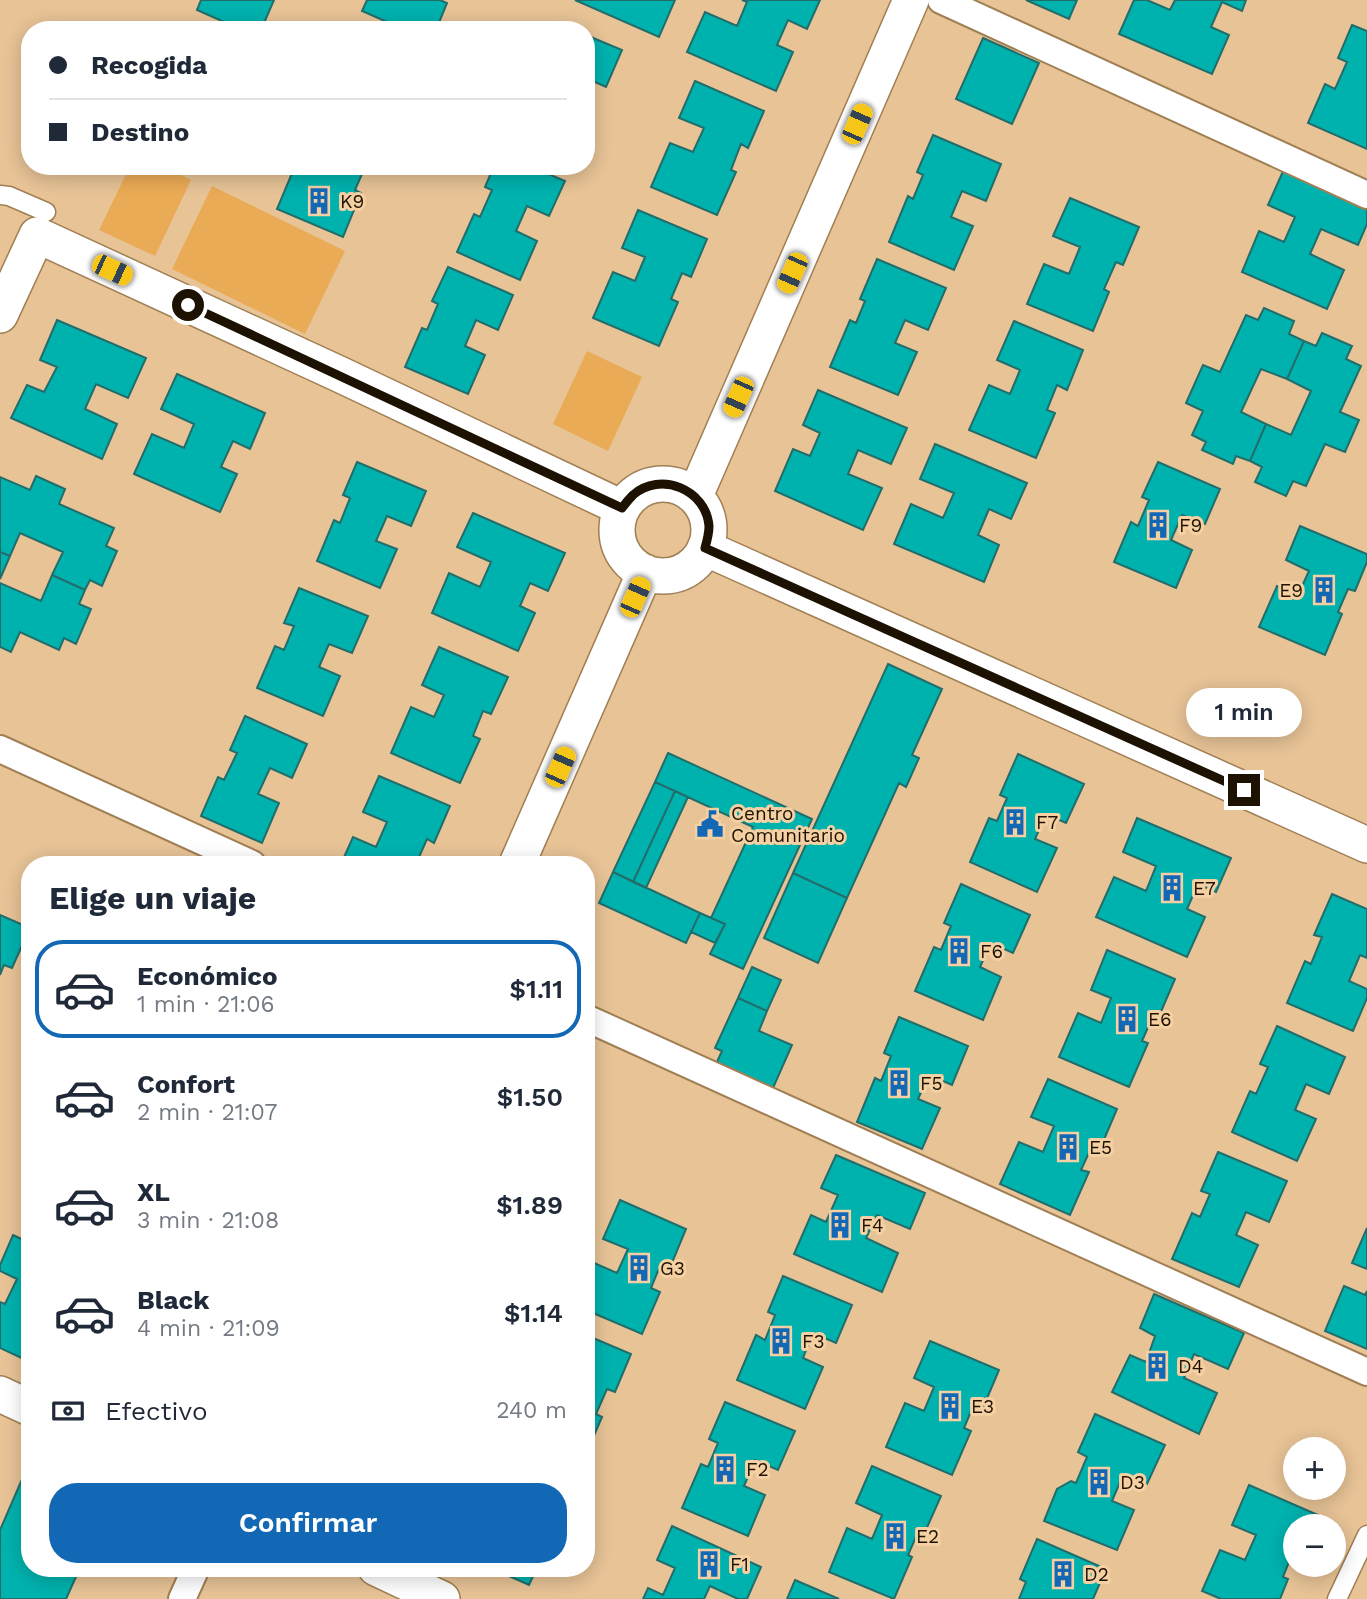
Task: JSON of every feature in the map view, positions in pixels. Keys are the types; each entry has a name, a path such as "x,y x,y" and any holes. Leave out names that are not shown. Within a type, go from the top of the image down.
{"street":[{"path":"695,496 911,0"},
{"path":"941,0 1367,195"},
{"path":"0,315 37,235 622,508"},
{"path":"664,483 681,487 695,496 707,515 709,526 705,548 695,562 680,572 663,576 645,572 625,557 617,533 618,520 622,508 633,495 648,486 664,483"},
{"path":"705,548 1367,845"},
{"path":"521,856 645,572"},
{"path":"0,749 234,856"},
{"path":"595,1022 1367,1372"},
{"path":"0,1394 21,1404"},
{"path":"182,1599 192,1577"},
{"path":"395,1577 442,1599"}],"lane":[{"path":"0,195 9,196 46,212"},
{"path":"1337,1599 1367,1535"}],"shaded area":[{"path":"126,175 181,175 191,180 155,256 99,230"},
{"path":"212,186 345,251 305,334 172,269"},
{"path":"587,351 642,377 608,451 553,424"}],"building":[{"path":"201,0 274,0 265,21 222,21 197,10"},
{"path":"367,0 440,0 447,3 440,21 385,21 362,11"},
{"path":"575,0 675,0 659,37"},
{"path":"742,0 820,0 807,29 788,20 777,45 793,52 776,91 687,52 705,12 737,26 747,2"},
{"path":"1026,0 1077,0 1069,19"},
{"path":"1134,0 1147,0 1170,10 1175,0 1246,0 1242,11 1222,2 1211,27 1229,35 1212,74 1119,34"},
{"path":"1352,25 1367,31 1367,149 1308,123 1325,84 1335,89 1347,62 1338,58"},
{"path":"983,38 1039,63 1012,124 956,99"},
{"path":"595,39 622,50 606,87 595,82"},
{"path":"695,81 764,111 748,148 741,144 731,170 736,172 717,215 651,187 670,143 693,152 704,128 679,118"},
{"path":"933,135 1001,164 986,201 962,191 951,217 973,226 954,270 889,242 908,196 913,199 923,175 917,172"},
{"path":"1284,169 1367,205 1367,224 1358,245 1321,229 1310,254 1344,270 1327,309 1242,272 1259,231 1284,242 1295,217 1268,205"},
{"name":"K9","path":"291,175 362,175 355,190 361,193 343,237 277,209"},
{"path":"490,175 551,175 565,181 549,216 527,206 516,231 537,241 520,280 457,252 474,214 480,217 492,190 485,187"},
{"path":"1070,198 1139,227 1123,265 1116,262 1104,289 1109,292 1093,331 1027,304 1044,264 1069,274 1080,247 1053,236"},
{"path":"638,210 707,239 691,277 682,273 671,299 678,302 659,346 593,318 613,272 635,281 645,257 622,248"},
{"path":"877,259 946,288 928,330 905,320 895,343 917,352 898,395 830,367 850,320 856,323 865,301 860,299"},
{"path":"448,267 513,295 498,330 476,320 465,346 485,355 468,394 405,367 422,328 427,330 438,304 432,301"},
{"path":"1264,308 1294,321 1289,334 1304,341 1287,379 1261,369 1241,412 1266,424 1250,461 1236,456 1233,464 1202,450 1206,442 1192,435 1203,411 1186,403 1203,365 1220,372 1246,315 1258,320"},
{"path":"57,320 146,358 128,398 96,384 85,409 117,424 102,459 11,418 27,385 44,392 57,367 40,360"},
{"path":"1014,321 1083,350 1067,390 1057,385 1047,410 1055,413 1036,458 969,430 989,385 1010,394 1020,370 997,360"},
{"path":"1322,333 1352,346 1346,359 1361,366 1340,412 1359,420 1345,452 1325,444 1306,486 1293,481 1286,496 1255,482 1262,467 1250,461 1266,424 1291,435 1311,391 1287,379 1304,341 1316,346"},
{"path":"177,374 265,413 250,449 233,441 221,467 237,474 220,512 134,474 152,434 184,448 194,424 161,409"},
{"path":"818,390 907,428 891,464 858,450 848,474 882,488 863,530 775,491 793,449 810,456 820,433 803,425"},
{"path":"935,444 1027,483 1011,519 989,509 978,535 999,545 984,582 894,544 911,504 943,518 954,493 920,479"},
{"path":"357,462 426,491 411,526 387,516 376,541 397,549 380,588 317,561 334,520 340,523 350,498 343,495"},
{"name":"F9","path":"1158,462 1220,489 1205,524 1182,515 1171,540 1192,550 1176,588 1114,562 1131,522 1138,526 1149,500 1142,497"},
{"path":"36,476 65,489 59,504 114,528 106,546 117,551 102,586 90,580 85,590 52,575 63,552 20,533 10,556 0,552 0,477 30,490"},
{"path":"473,513 565,553 548,591 530,583 520,606 535,613 518,651 432,613 449,573 480,587 491,562 457,547"},
{"name":"E9","path":"1300,526 1367,554 1367,562 1355,591 1348,589 1338,612 1342,614 1325,655 1259,627 1277,586 1298,595 1309,571 1286,560"},
{"path":"0,552 10,556 0,579"},
{"path":"52,575 85,590 79,604 91,609 76,644 64,638 59,650 20,632 11,652 0,647 0,583 41,601"},
{"path":"299,588 368,616 352,653 329,644 319,667 340,676 323,716 257,688 275,646 284,650 294,626 284,623"},
{"path":"439,647 508,677 491,714 483,711 473,736 480,739 460,783 391,753 411,707 434,717 444,695 422,685"},
{"path":"888,664 942,689 912,755 919,758 906,787 899,783 847,898 793,873"},
{"path":"245,716 307,744 292,778 270,768 258,794 279,803 262,843 201,816 218,777 224,780 237,753 230,750"},
{"path":"668,753 812,819 743,969 710,954 725,924 711,918 753,827 655,782"},
{"name":"F7","path":"1018,754 1084,784 1066,823 1046,814 1035,839 1057,848 1037,892 970,862 989,818 997,821 1007,798 1000,795"},
{"path":"379,776 450,806 434,843 427,839 420,856 345,856 353,837 376,847 387,822 363,812"},
{"path":"655,782 675,791 633,882 613,872"},
{"path":"675,791 688,797 646,888 633,882"},
{"name":"E7","path":"1137,818 1231,858 1216,892 1198,884 1187,909 1205,917 1187,957 1096,917 1114,877 1146,891 1156,866 1123,852"},
{"path":"613,872 700,913 686,943 599,903"},
{"path":"793,873 847,898 818,963 764,938"},
{"name":"F6","path":"961,884 1030,915 1013,953 991,943 980,967 1001,977 983,1020 915,991 934,947 941,950 951,926 944,923"},
{"path":"1332,894 1367,909 1367,958 1360,955 1349,981 1367,989 1367,998 1353,1031 1287,1003 1305,961 1311,964 1322,937 1314,935"},
{"path":"700,913 725,924 715,943 691,932"},
{"path":"0,915 21,924 21,948 12,968 4,965 0,975"},
{"name":"E6","path":"1107,950 1175,979 1157,1021 1152,1018 1142,1041 1148,1043 1129,1087 1059,1057 1078,1013 1101,1023 1111,998 1091,990"},
{"path":"752,967 781,980 767,1011 738,998"},
{"path":"738,998 767,1011 759,1031 792,1045 773,1088 716,1064 722,1051 715,1048"},
{"name":"F5","path":"899,1017 968,1046 952,1085 929,1075 918,1099 940,1108 922,1149 857,1122 875,1078 881,1081 891,1056 884,1053"},
{"path":"1277,1026 1345,1057 1329,1094 1306,1084 1295,1110 1316,1119 1297,1161 1232,1132 1250,1091 1256,1094 1268,1067 1260,1064"},
{"name":"E5","path":"1048,1079 1117,1109 1100,1149 1092,1146 1081,1170 1089,1172 1070,1215 1000,1184 1019,1142 1043,1152 1054,1126 1031,1117"},
{"path":"1218,1152 1287,1181 1269,1222 1246,1212 1236,1235 1258,1245 1239,1287 1172,1259 1192,1213 1200,1217 1210,1194 1201,1191"},
{"name":"F4","path":"836,1155 925,1193 910,1229 877,1215 866,1238 898,1253 882,1292 794,1254 811,1215 826,1222 838,1195 821,1188"},
{"name":"G3","path":"620,1200 686,1229 669,1270 660,1266 651,1288 660,1292 642,1334 595,1314 595,1263 617,1273 628,1249 603,1239"},
{"path":"1367,1228 1367,1269 1352,1263"},
{"path":"13,1235 21,1239 21,1358 0,1348 0,1302 5,1304 17,1279 0,1271"},
{"name":"F3","path":"783,1276 852,1305 836,1343 813,1333 803,1358 823,1367 805,1409 737,1380 756,1335 765,1340 775,1315 768,1312"},
{"path":"1344,1286 1365,1295 1367,1291 1367,1349 1325,1331"},
{"name":"D4","path":"1154,1294 1244,1333 1228,1369 1194,1354 1184,1378 1217,1393 1199,1434 1112,1392 1130,1355 1146,1362 1155,1336 1140,1328"},
{"path":"595,1339 631,1354 615,1392 607,1389 596,1414 602,1417 595,1433"},
{"name":"E3","path":"930,1341 999,1370 983,1408 974,1404 964,1428 971,1431 952,1475 886,1447 905,1403 924,1411 934,1387 914,1378"},
{"name":"F2","path":"725,1402 795,1431 778,1470 755,1460 744,1486 765,1495 748,1536 682,1508 701,1464 708,1467 718,1443 709,1439"},
{"name":"D3","path":"1095,1414 1165,1445 1147,1484 1123,1475 1112,1501 1134,1510 1117,1550 1044,1521 1057,1489 1071,1481 1076,1483 1087,1457 1078,1452"},
{"name":"E2","path":"872,1466 941,1496 925,1532 919,1530 908,1555 912,1557 894,1599 829,1572 847,1528 872,1539 882,1515 856,1503"},
{"path":"21,1482 21,1577 76,1577 66,1599 0,1599 0,1530"},
{"path":"1249,1485 1316,1514 1283,1514 1283,1577 1288,1579 1280,1599 1221,1599 1202,1591 1220,1550 1245,1560 1256,1535 1232,1525"},
{"name":"F1","path":"672,1526 761,1567 747,1599 738,1599 710,1586 704,1599 643,1599 648,1588 663,1595 675,1568 657,1560"},
{"name":"D2","path":"1037,1539 1106,1569 1093,1599 1019,1599 1026,1582 1020,1579"},
{"path":"511,1577 533,1577 529,1585"},
{"path":"795,1580 839,1599 787,1599"}],"place":[{"name":"K9","path":"319,201"},
{"name":"F9","path":"1158,525"},
{"name":"E9","path":"1324,590"},
{"name":"F7","path":"1015,822"},
{"name":"Centro Comunitario","path":"710,824"},
{"name":"E7","path":"1172,888"},
{"name":"F6","path":"959,951"},
{"name":"E6","path":"1127,1019"},
{"name":"F5","path":"899,1083"},
{"name":"E5","path":"1068,1147"},
{"name":"F4","path":"840,1225"},
{"name":"G3","path":"639,1268"},
{"name":"F3","path":"781,1341"},
{"name":"D4","path":"1157,1366"},
{"name":"E3","path":"950,1406"},
{"name":"F2","path":"725,1469"},
{"name":"D3","path":"1099,1482"},
{"name":"E2","path":"895,1536"},
{"name":"F1","path":"709,1564"},
{"name":"D2","path":"1063,1574"}],"route":[{"path":"188,305 622,508 633,495 648,486 664,483 681,487 695,496 707,515 709,526 705,548 1244,790"}]}
